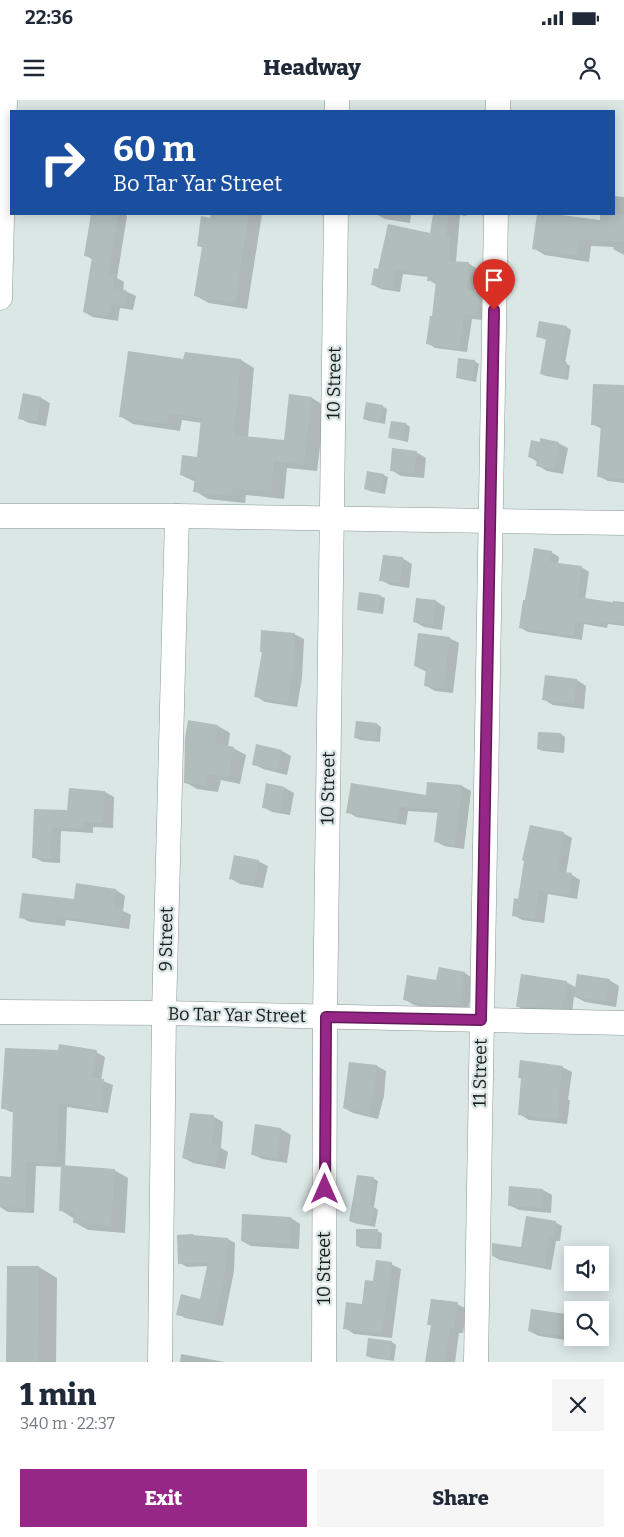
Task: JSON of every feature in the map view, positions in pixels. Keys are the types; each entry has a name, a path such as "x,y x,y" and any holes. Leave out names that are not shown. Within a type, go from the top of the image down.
{"street":[{"path":"0,298 4,100"},
{"name":"10 Street","path":"324,1362 326,1017 336,215"},
{"name":"11 Street","path":"476,1362 496,215"},
{"path":"0,516 177,516 624,523"},
{"name":"9 Street","path":"160,1362 164,1013 177,516"},
{"name":"Bo Tar Yar Street","path":"0,1012 164,1013 624,1023"}],"building":[{"path":"624,214 624,242 580,240 577,256 532,249 537,215 561,215 600,220 600,215"},
{"path":"91,215 118,215 108,274 115,276 113,288 126,290 124,306 110,304 108,316 83,312 92,257 84,256"},
{"path":"211,215 249,215 235,303 194,296 202,247 197,246 201,216 210,218"},
{"path":"433,215 449,215 446,237 450,237 449,261 469,262 467,290 479,292 476,316 464,315 459,349 426,344 430,316 432,316 436,281 427,281 428,275 395,270 392,289 371,285 374,268 378,269 388,224 430,233"},
{"path":"539,321 567,326 560,361 567,362 564,378 540,374 546,339 536,337"},
{"path":"128,351 183,359 185,352 241,359 234,435 284,440 289,394 312,397 304,465 274,461 271,492 233,488 232,496 193,492 195,477 180,475 182,455 197,457 201,418 169,413 167,424 119,417"},
{"path":"458,358 475,360 472,380 456,378"},
{"path":"593,384 624,385 624,479 597,477 601,425 591,425"},
{"path":"23,393 41,397 37,422 18,419"},
{"path":"366,402 383,405 380,422 363,419"},
{"path":"391,421 406,423 403,440 388,438"},
{"path":"540,438 559,442 554,469 536,466 537,459 528,457 531,440 540,442"},
{"path":"392,448 417,451 414,474 390,471"},
{"path":"367,471 384,474 380,492 364,489"},
{"path":"534,548 552,551 550,562 582,566 578,597 624,604 624,624 600,621 600,625 576,621 574,636 519,628"},
{"path":"383,555 403,557 400,583 379,581"},
{"path":"359,592 381,595 378,613 357,610"},
{"path":"416,598 436,600 433,625 413,622"},
{"path":"261,630 295,633 293,672 288,703 254,697 262,652 260,652"},
{"path":"418,633 450,637 443,689 424,686 426,668 414,666"},
{"path":"545,675 577,679 574,704 542,700"},
{"path":"188,720 218,725 215,743 234,747 228,778 208,774 206,786 184,783 185,738"},
{"path":"356,721 377,723 376,740 354,738"},
{"path":"538,732 561,733 560,751 537,749"},
{"path":"256,744 282,750 278,770 252,765"},
{"path":"427,782 462,785 455,845 434,842 438,809 399,807 397,821 346,813 351,783 426,795"},
{"path":"266,783 285,787 281,811 262,808"},
{"path":"69,788 105,791 103,823 84,822 84,829 52,827 51,858 32,858 34,809 67,810"},
{"path":"530,825 564,832 557,871 572,873 569,894 539,890 535,919 512,916 514,898 518,899 524,861 522,860"},
{"path":"234,855 259,860 254,884 229,879"},
{"path":"76,883 116,889 114,907 122,909 119,925 57,916 56,922 19,918 22,893 74,899"},
{"path":"439,967 465,972 459,1006 429,1005 403,1000 407,975 436,980"},
{"path":"521,974 567,981 563,1008 516,1007"},
{"path":"577,974 610,979 606,1002 574,997"},
{"path":"59,1044 97,1050 92,1077 104,1079 100,1109 59,1103 56,1163 27,1161 25,1208 0,1207 0,1176 11,1177 13,1109 1,1109 5,1048 58,1050"},
{"path":"520,1060 563,1066 558,1119 518,1115 521,1078 518,1078"},
{"path":"349,1062 377,1065 375,1090 369,1115 343,1108"},
{"path":"190,1113 214,1115 212,1144 219,1145 215,1164 182,1158"},
{"path":"255,1124 281,1128 277,1158 251,1155"},
{"path":"61,1165 115,1169 111,1225 73,1223 74,1212 59,1211"},
{"path":"357,1175 374,1177 370,1205 374,1206 371,1225 349,1221"},
{"path":"509,1186 543,1189 541,1208 508,1206"},
{"path":"242,1214 291,1217 290,1244 241,1241"},
{"path":"526,1216 556,1221 553,1238 549,1238 544,1267 492,1256 492,1243 521,1247"},
{"path":"356,1229 378,1229 377,1247 356,1246"},
{"path":"193,1234 228,1238 226,1266 215,1322 176,1315 181,1294 200,1299 208,1262 178,1264 177,1235"},
{"path":"376,1260 392,1262 382,1333 343,1329 346,1302 362,1304 365,1280 373,1281"},
{"path":"7,1266 39,1266 38,1362 6,1362"},
{"path":"431,1299 458,1302 454,1329 450,1328 444,1362 425,1362 431,1325 427,1325"},
{"path":"531,1309 564,1314 563,1336 528,1331"},
{"path":"368,1338 392,1341 390,1359 366,1356"}],"route":[{"path":"325,1189 326,1017 481,1020 494,310"}]}
